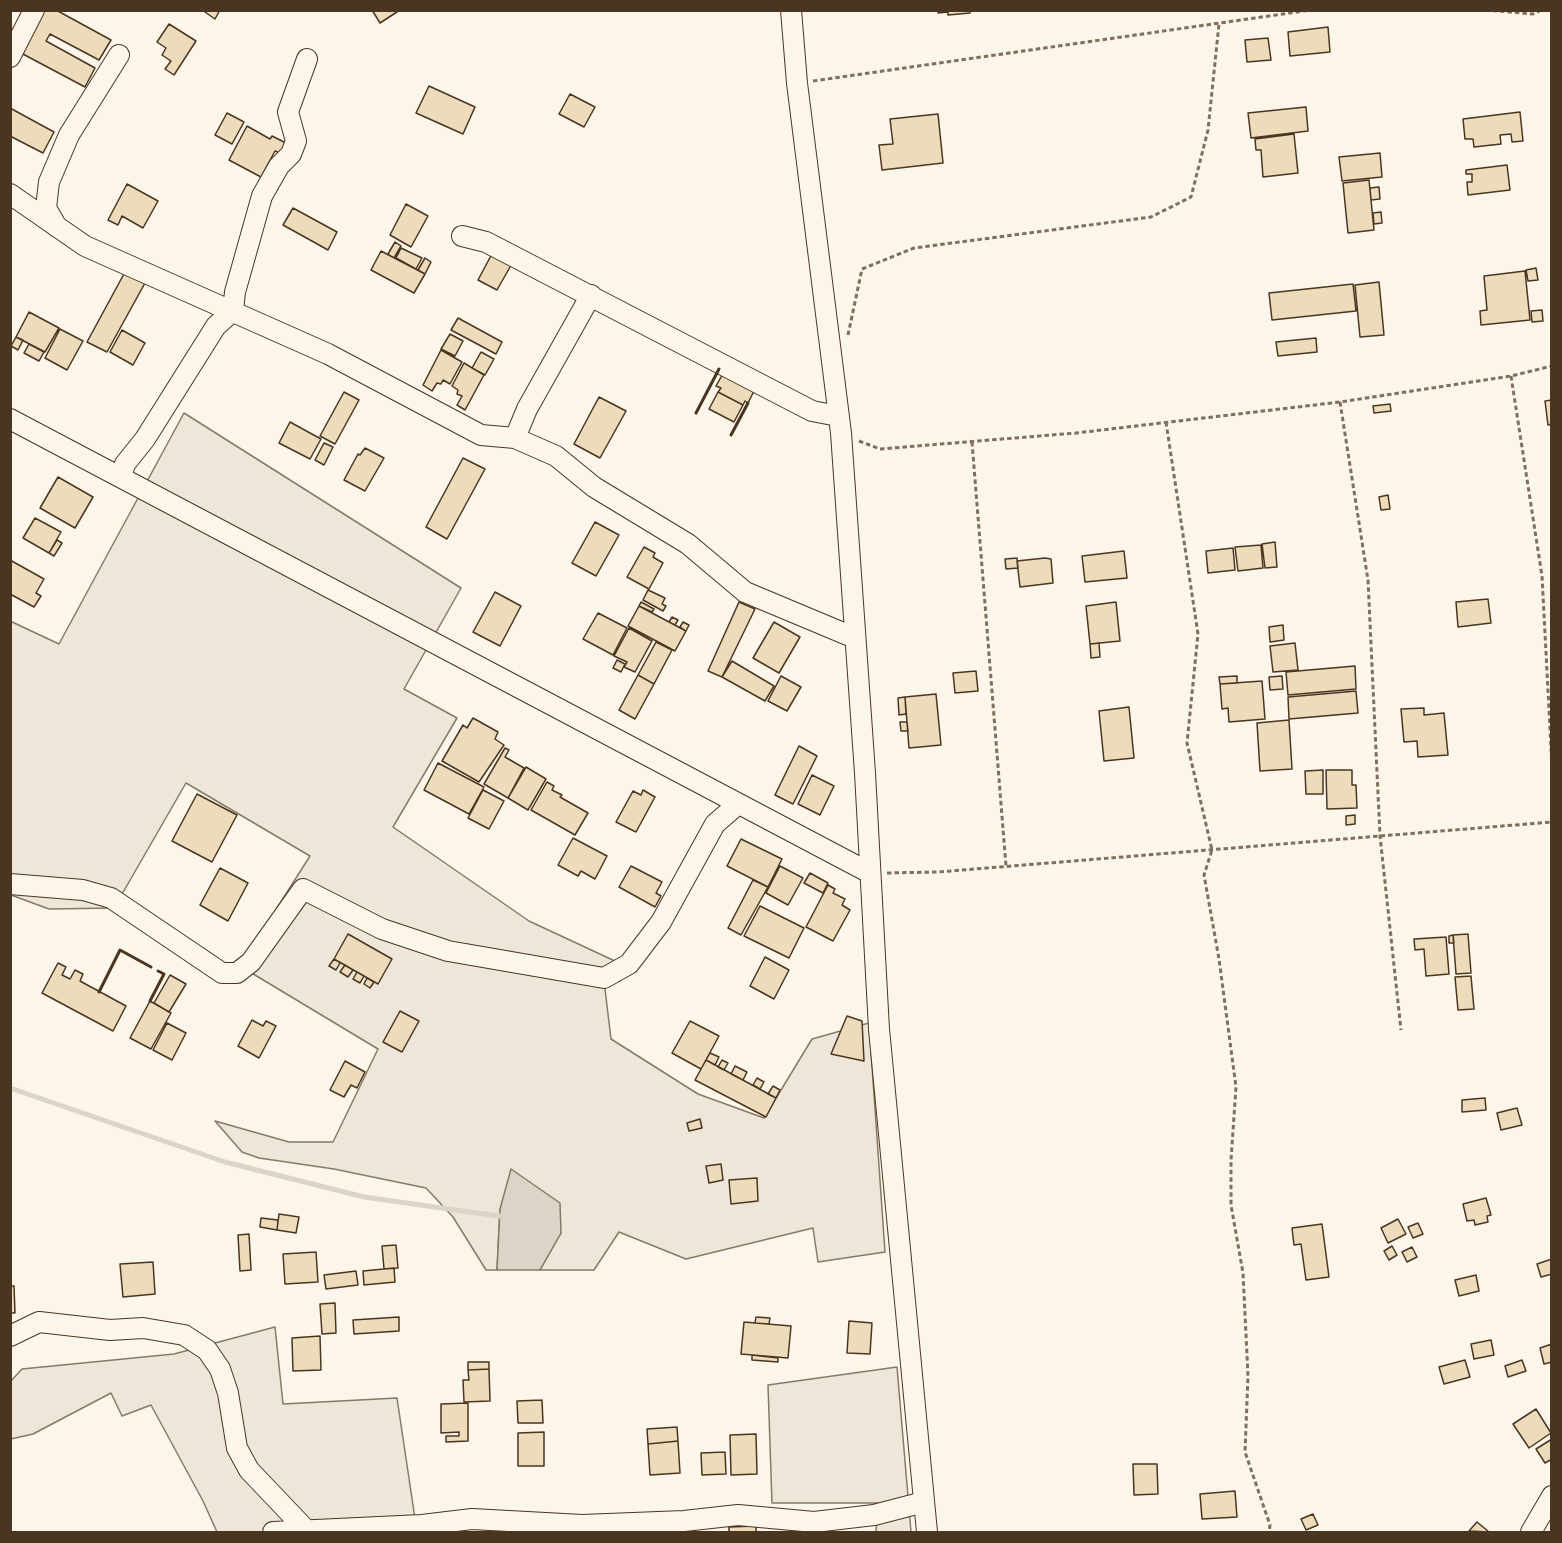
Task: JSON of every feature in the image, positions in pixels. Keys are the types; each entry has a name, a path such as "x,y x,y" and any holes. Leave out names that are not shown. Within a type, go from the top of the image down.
{"street":[{"path":"10,57 34,10"},
{"path":"791,10 797,84 840,425 879,1029 927,1533"},
{"path":"58,229 46,208 49,182 69,135 119,55"},
{"path":"121,477 125,464 146,440 216,326 233,311 235,292 262,196 279,166 291,154 296,141 288,112 307,59"},
{"path":"10,194 85,246 328,354 481,435 515,438 556,456 594,487 688,544 745,592 855,638"},
{"path":"462,236 486,242 840,425"},
{"path":"515,438 527,409 591,295"},
{"path":"10,419 870,873"},
{"path":"10,884 83,890 111,898 222,973 237,973 251,962 303,890 382,929 448,951 604,978 629,964 661,922 715,824 738,804"},
{"path":"10,1336 39,1322 110,1330 143,1328 184,1335 207,1350 219,1369 228,1393 237,1448 249,1470 307,1531"},
{"path":"1531,1533 1551,1496"},
{"path":"273,1533 422,1525 472,1518 578,1529 738,1515 814,1522 874,1515 924,1502"}],"path":[{"path":"797,84 1311,10"},
{"path":"1485,10 1533,14 1541,10"},
{"path":"848,336 862,269 914,248 1151,217 1191,197 1208,130 1219,24"},
{"path":"840,425 880,449 972,442 1340,402 1511,376 1551,366"},
{"path":"1511,376 1542,576 1551,766"},
{"path":"1340,402 1368,580 1380,836 1401,1030"},
{"path":"1167,422 1198,634 1187,743 1212,849 1204,875 1219,958 1236,1087 1231,1160 1232,1205 1243,1273 1248,1376 1245,1452 1270,1525 1269,1533"},
{"path":"972,442 1006,866"},
{"path":"870,873 1006,866 1551,822"}],"shaded area":[{"path":"184,413 461,588 404,689 457,718 393,827 529,921 617,962 605,989 611,1039 698,1094 764,1118 812,1039 869,1023 885,1252 818,1262 813,1228 686,1259 619,1232 594,1270 540,1270 561,1233 500,1209 497,1270 486,1270 453,1217 426,1188 334,1169 259,1158 242,1152 215,1121 289,1142 333,1142 378,1049 240,966 310,856 186,783 114,908 49,909 11,895 10,621 59,644"},
{"path":"511,1169 560,1203 561,1233 540,1270 497,1270 500,1209"},
{"path":"275,1327 283,1404 397,1398 417,1532 217,1532 203,1501 151,1405 122,1416 111,1393 33,1434 11,1439 11,1381 22,1369 174,1354"},
{"path":"897,1367 911,1532 876,1532 878,1503 772,1503 768,1385"}],"building":[{"path":"44,10 56,10 111,40 99,60 50,34 46,41 95,68 85,87 21,53"},
{"path":"202,10 220,10 215,19"},
{"path":"372,10 400,10 380,23"},
{"path":"938,10 970,10 970,13 948,15 948,12 938,13"},
{"path":"169,24 196,41 174,75 165,69 171,61 162,55 166,48 157,42"},
{"path":"1328,27 1330,52 1290,56 1288,32"},
{"path":"1268,38 1271,60 1247,62 1245,40"},
{"path":"429,86 475,107 463,134 416,113"},
{"path":"570,94 595,107 584,127 559,114"},
{"path":"1306,107 1308,131 1251,138 1248,113"},
{"path":"10,108 54,132 43,153 10,136"},
{"path":"1520,112 1523,141 1512,142 1511,134 1500,135 1501,144 1474,147 1473,139 1465,139 1463,119"},
{"path":"227,113 244,122 232,144 215,135"},
{"path":"938,114 943,163 882,170 879,145 893,144 890,119"},
{"path":"247,126 270,139 272,136 286,143 280,153 275,151 261,177 229,160"},
{"path":"1294,134 1298,173 1263,177 1261,150 1256,150 1255,139"},
{"path":"1380,153 1382,177 1342,181 1339,157"},
{"path":"1507,165 1510,190 1468,195 1467,182 1472,182 1472,174 1466,174 1466,170"},
{"path":"1369,180 1374,230 1348,233 1343,183"},
{"path":"127,184 158,201 143,228 122,216 118,225 108,220"},
{"path":"1379,187 1380,199 1371,200 1370,188"},
{"path":"406,204 428,216 411,247 390,235"},
{"path":"293,208 337,232 328,250 283,225"},
{"path":"1381,212 1382,223 1374,224 1373,213"},
{"path":"395,242 401,246 394,258 388,254"},
{"path":"401,248 422,258 416,269 396,258"},
{"path":"494,250 514,260 497,290 478,280"},
{"path":"381,251 425,274 414,293 371,270"},
{"path":"425,258 431,262 425,274 418,270"},
{"path":"1536,268 1538,280 1528,281 1526,270"},
{"path":"1525,271 1530,320 1481,325 1480,311 1487,310 1484,276"},
{"path":"125,272 145,283 107,352 87,342"},
{"path":"1379,282 1384,335 1360,337 1355,285"},
{"path":"1353,284 1356,311 1272,320 1269,293"},
{"path":"1542,310 1543,321 1532,322 1531,311"},
{"path":"29,312 59,328 45,352 16,337"},
{"path":"458,318 502,342 496,354 451,330"},
{"path":"60,329 83,341 67,370 45,358"},
{"path":"122,330 145,343 133,365 110,352"},
{"path":"450,334 463,341 455,356 441,349"},
{"path":"16,337 23,340 18,350 11,346"},
{"path":"1316,338 1317,352 1278,356 1276,342"},
{"path":"29,344 44,352 39,361 24,353"},
{"path":"441,350 462,362 450,384 443,380 441,384 437,383 432,391 423,385"},
{"path":"481,352 494,359 485,375 472,368"},
{"path":"464,363 484,375 465,410 457,405 462,396 457,394 458,390 452,386"},
{"path":"725,370 756,387 748,403 745,401 743,405 718,392 721,388 716,386"},
{"path":"344,392 359,400 335,444 320,436"},
{"path":"718,392 743,405 734,422 709,409"},
{"path":"599,397 626,411 600,458 574,444"},
{"path":"1552,400 1552,424 1548,425 1545,401"},
{"path":"1390,404 1391,411 1374,413 1373,406"},
{"path":"290,422 321,439 310,459 279,443"},
{"path":"324,443 333,447 324,465 315,460"},
{"path":"365,448 384,458 365,491 344,480 358,454 360,455"},
{"path":"463,458 485,469 447,539 426,527"},
{"path":"58,477 93,497 75,528 40,508"},
{"path":"1388,495 1390,509 1381,510 1379,497"},
{"path":"35,518 61,532 49,553 23,538"},
{"path":"595,522 619,535 596,576 572,563"},
{"path":"57,540 62,543 54,556 49,553"},
{"path":"1275,542 1277,567 1265,568 1262,544"},
{"path":"1261,545 1263,568 1238,571 1235,547"},
{"path":"644,547 655,553 653,557 663,563 649,589 627,577"},
{"path":"1233,548 1235,570 1208,573 1206,551"},
{"path":"1124,551 1127,578 1085,582 1082,556"},
{"path":"1017,558 1018,568 1006,569 1005,559"},
{"path":"1051,559 1053,583 1020,587 1017,561"},
{"path":"10,560 44,579 36,593 41,596 34,607 10,594"},
{"path":"648,590 665,598 662,604 666,606 663,611 643,600"},
{"path":"495,592 521,606 500,646 473,632"},
{"path":"1488,599 1491,623 1458,627 1456,602"},
{"path":"641,602 654,609 652,612 639,606"},
{"path":"739,602 755,609 722,677 708,671"},
{"path":"1116,602 1120,641 1090,644 1086,606"},
{"path":"639,606 686,631 675,651 628,626"},
{"path":"598,613 627,628 613,655 583,639"},
{"path":"672,617 678,620 675,625 669,622"},
{"path":"683,622 689,625 686,631 680,627"},
{"path":"774,622 800,637 779,673 753,658"},
{"path":"1283,625 1284,640 1270,642 1269,627"},
{"path":"629,628 652,641 635,672 624,667 627,662 614,656"},
{"path":"656,642 672,650 654,684 638,675"},
{"path":"1099,643 1100,657 1091,658 1090,644"},
{"path":"1295,643 1298,670 1273,672 1270,646"},
{"path":"617,660 625,664 621,672 613,668"},
{"path":"732,661 774,686 765,701 722,677"},
{"path":"1355,666 1356,689 1288,695 1286,672"},
{"path":"976,671 978,691 955,693 953,673"},
{"path":"638,675 654,684 635,719 619,710"},
{"path":"781,676 801,687 787,711 768,701"},
{"path":"1237,676 1237,683 1220,684 1219,677"},
{"path":"1282,676 1283,689 1270,690 1269,677"},
{"path":"1262,681 1265,719 1229,722 1228,708 1222,709 1220,684"},
{"path":"1356,691 1358,713 1289,719 1288,697"},
{"path":"936,694 941,745 909,748 905,697"},
{"path":"905,697 906,714 899,715 898,698"},
{"path":"1129,707 1134,758 1104,761 1099,711"},
{"path":"1424,708 1424,715 1444,713 1448,755 1418,757 1417,741 1404,742 1401,709"},
{"path":"473,718 498,732 495,739 504,745 479,782 442,761 463,725 467,728"},
{"path":"1289,720 1292,769 1260,771 1257,723"},
{"path":"900,722 907,722 908,731 901,731"},
{"path":"799,746 817,756 793,804 775,795"},
{"path":"505,748 509,750 505,757 524,768 508,798 484,784"},
{"path":"438,763 484,787 469,814 424,790"},
{"path":"526,767 546,779 528,810 508,798"},
{"path":"1323,770 1323,794 1306,794 1305,771"},
{"path":"1326,770 1352,770 1352,785 1356,785 1357,808 1327,809"},
{"path":"812,775 834,786 820,815 798,804"},
{"path":"547,782 554,786 552,790 562,795 560,797 588,813 575,835 531,810"},
{"path":"483,790 504,801 489,829 468,818"},
{"path":"643,790 655,797 636,832 616,822 633,791 641,795"},
{"path":"197,794 237,815 212,862 172,841"},
{"path":"1355,815 1355,824 1346,825 1346,816"},
{"path":"573,838 607,856 595,879 581,871 578,876 558,865"},
{"path":"741,839 782,859 768,887 727,866"},
{"path":"631,866 662,882 656,893 661,896 655,907 619,887"},
{"path":"780,866 803,878 788,905 766,893"},
{"path":"220,868 248,883 228,921 200,905"},
{"path":"810,873 828,883 823,893 804,883"},
{"path":"753,880 768,887 741,935 728,928"},
{"path":"828,885 835,889 833,893 845,899 842,905 850,910 833,941 806,927"},
{"path":"760,906 804,928 789,958 744,936"},
{"path":"348,934 392,959 378,984 334,959"},
{"path":"1468,934 1471,973 1456,974 1453,935"},
{"path":"1453,935 1454,943 1449,943 1449,936"},
{"path":"1446,937 1449,974 1426,976 1424,949 1415,950 1414,939"},
{"path":"765,957 789,970 774,999 750,986"},
{"path":"334,959 340,963 336,970 329,966"},
{"path":"58,963 66,967 62,975 70,979 75,970 83,974 80,981 126,1006 113,1031 42,993"},
{"path":"345,965 353,970 348,977 340,972"},
{"path":"357,972 364,976 360,983 353,979"},
{"path":"170,975 186,984 169,1012 154,1003"},
{"path":"1471,976 1474,1009 1458,1010 1455,977"},
{"path":"367,978 374,982 370,988 364,984"},
{"path":"150,1001 171,1013 151,1049 130,1038"},
{"path":"400,1011 419,1021 402,1052 383,1042"},
{"path":"847,1016 862,1021 864,1061 831,1054"},
{"path":"252,1020 263,1026 266,1021 276,1026 259,1058 238,1046"},
{"path":"690,1021 719,1036 701,1069 672,1053"},
{"path":"167,1023 186,1033 172,1060 153,1050"},
{"path":"710,1053 719,1057 715,1065 706,1060"},
{"path":"706,1060 776,1098 766,1117 695,1080"},
{"path":"722,1060 728,1063 724,1070 718,1067"},
{"path":"345,1061 365,1072 357,1088 351,1085 344,1097 330,1090"},
{"path":"735,1066 747,1072 743,1080 731,1074"},
{"path":"757,1078 764,1082 760,1089 753,1085"},
{"path":"773,1086 780,1090 776,1098 768,1094"},
{"path":"1485,1098 1486,1110 1462,1112 1462,1100"},
{"path":"1517,1108 1522,1125 1501,1130 1497,1113"},
{"path":"700,1119 702,1128 689,1131 687,1123"},
{"path":"721,1164 723,1180 709,1183 706,1166"},
{"path":"757,1178 758,1201 731,1204 729,1180"},
{"path":"1486,1198 1491,1215 1487,1216 1488,1222 1475,1225 1474,1220 1467,1221 1463,1204"},
{"path":"279,1214 299,1217 296,1233 277,1230"},
{"path":"261,1218 278,1220 277,1230 260,1227"},
{"path":"1398,1219 1406,1234 1388,1243 1381,1228"},
{"path":"1418,1223 1423,1234 1413,1238 1408,1227"},
{"path":"1322,1224 1329,1277 1306,1280 1301,1244 1294,1245 1292,1228"},
{"path":"249,1234 251,1270 240,1271 238,1235"},
{"path":"396,1245 398,1268 384,1269 382,1246"},
{"path":"1392,1246 1397,1255 1389,1260 1384,1251"},
{"path":"1412,1247 1417,1257 1407,1262 1402,1252"},
{"path":"316,1252 318,1282 285,1284 283,1254"},
{"path":"1552,1259 1552,1274 1541,1277 1537,1264"},
{"path":"153,1262 155,1294 123,1297 120,1264"},
{"path":"394,1268 395,1282 364,1285 363,1271"},
{"path":"356,1271 358,1285 326,1289 324,1275"},
{"path":"1476,1275 1479,1291 1459,1296 1455,1280"},
{"path":"10,1286 14,1286 15,1313 10,1313"},
{"path":"335,1303 336,1333 322,1334 320,1304"},
{"path":"399,1317 399,1331 354,1334 353,1320"},
{"path":"756,1317 770,1318 769,1324 755,1323"},
{"path":"849,1321 872,1323 870,1354 847,1353"},
{"path":"744,1322 791,1326 788,1358 741,1354"},
{"path":"320,1336 321,1370 293,1371 292,1338"},
{"path":"1491,1340 1494,1355 1474,1359 1471,1344"},
{"path":"1552,1344 1552,1362 1544,1364 1540,1348"},
{"path":"752,1355 778,1358 778,1362 752,1360"},
{"path":"1465,1360 1470,1377 1444,1384 1439,1367"},
{"path":"1522,1360 1526,1371 1508,1377 1505,1366"},
{"path":"468,1362 489,1362 489,1369 468,1370"},
{"path":"489,1369 490,1401 464,1402 463,1380 469,1380 468,1370"},
{"path":"542,1400 543,1423 518,1423 517,1401"},
{"path":"468,1403 468,1441 446,1442 446,1436 459,1436 459,1432 441,1433 441,1404"},
{"path":"1536,1409 1551,1433 1529,1448 1513,1424"},
{"path":"677,1427 678,1441 648,1444 647,1429"},
{"path":"544,1432 544,1466 518,1466 518,1433"},
{"path":"756,1434 757,1474 731,1475 730,1435"},
{"path":"1552,1439 1552,1459 1545,1463 1536,1449"},
{"path":"678,1441 680,1473 650,1475 648,1444"},
{"path":"725,1452 726,1474 702,1475 701,1453"},
{"path":"1133,1464 1157,1464 1158,1494 1134,1495"},
{"path":"1235,1491 1237,1517 1202,1519 1200,1494"},
{"path":"1313,1514 1318,1525 1306,1530 1301,1519"},
{"path":"1477,1522 1489,1532 1469,1531"},
{"path":"756,1526 756,1532 729,1532 729,1527"}],"waterway":[{"path":"10,1088 225,1162 364,1197 506,1217"}],"wall":[{"path":"696,413 719,369"},
{"path":"731,435 748,403"},
{"path":"99,992 120,950 151,967"},
{"path":"150,1001 164,974 158,971"}]}
